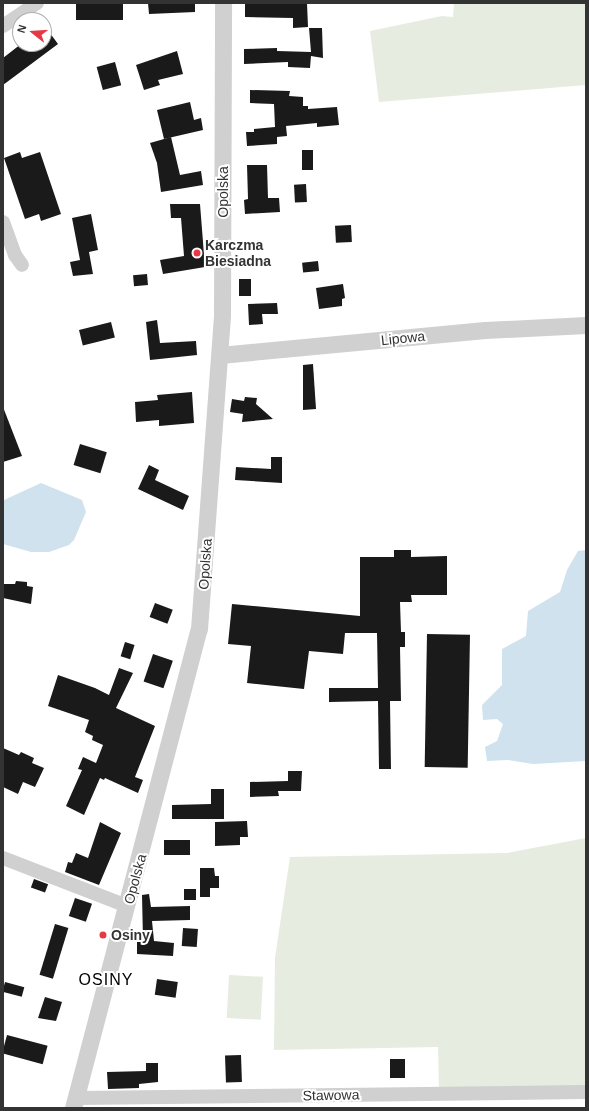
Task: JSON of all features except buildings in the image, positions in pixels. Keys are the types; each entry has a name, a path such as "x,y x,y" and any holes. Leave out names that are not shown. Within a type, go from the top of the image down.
{"street":[{"path":"3,26 37,3"},
{"name":"Opolska","path":"74,1103 199,629 220,355 223,229 223,3"},
{"path":"3,222 16,255 22,265"},
{"name":"Lipowa","path":"220,355 485,330 586,325"},
{"path":"3,858 127,906"},
{"name":"Stawowa","path":"74,1103 586,1092"}],"shaded area":[{"path":"454,3 586,3 586,85 379,102 370,31 442,16 453,17"},
{"path":"586,838 586,1087 439,1088 438,1047 274,1050 275,958 290,857 507,853"},
{"path":"229,975 263,977 261,1020 227,1018"}],"water":[{"path":"41,483 82,500 86,512 74,540 69,545 49,552 31,552 3,544 4,500"},
{"path":"586,550 586,761 533,764 508,760 487,761 485,747 497,741 503,724 497,719 483,720 482,705 502,685 502,649 526,636 528,611 560,592 567,570 578,551"}],"place":[{"name":"Karczma Biesiadna","path":"197,253"},
{"name":"Osiny","path":"103,935"}],"district":[{"name":"OSINY","path":"106,980"}]}
